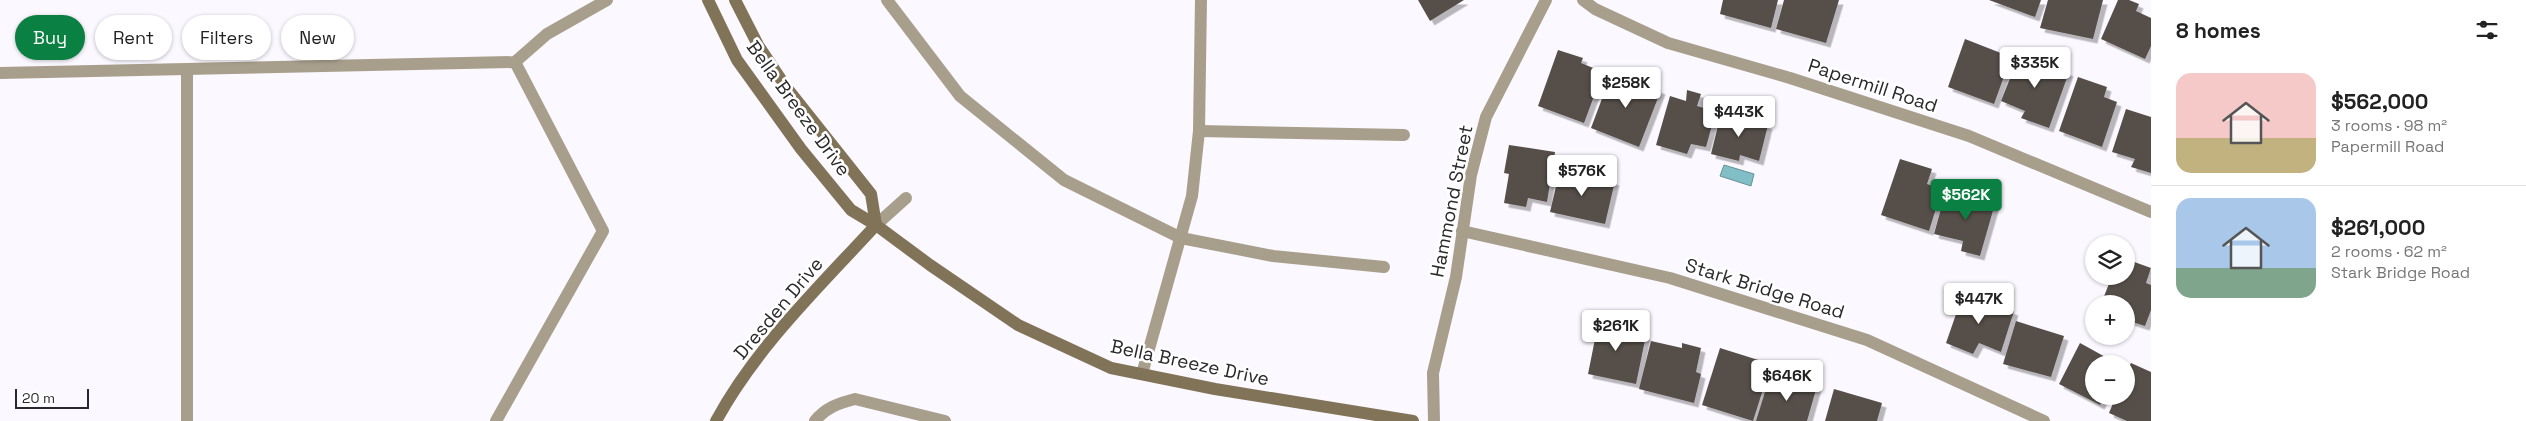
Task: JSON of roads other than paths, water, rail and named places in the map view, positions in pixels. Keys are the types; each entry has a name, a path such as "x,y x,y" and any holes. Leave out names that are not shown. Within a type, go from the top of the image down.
{"street":[{"path":"0,73 515,62 547,34 607,0"},
{"name":"Bella Breeze Drive","path":"708,0 737,60 801,149 852,210 1018,326 1111,368 1215,389 1413,421"},
{"name":"Bella Breeze Drive","path":"735,0 758,45 786,87 871,194 876,225"},
{"path":"887,0 960,96 1064,180 1181,238 1273,256 1384,267"},
{"path":"1142,374 1192,196 1200,131 1201,0"},
{"name":"Hammond Street","path":"1434,421 1433,373 1456,277 1471,175 1486,117 1546,0"},
{"name":"Papermill Road","path":"1583,0 1595,9 1668,44 1790,78 1969,136 2151,212"},
{"path":"496,421 603,232 515,62"},
{"path":"187,69 187,421"},
{"path":"1200,131 1404,135"},
{"path":"876,225 906,198"},
{"name":"Dresden Drive","path":"716,421 726,403 772,341 876,225"},
{"name":"Stark Bridge Road","path":"1462,231 1670,278 1867,340 2044,421"},
{"path":"815,421 822,412 840,403 855,399 945,421"}],"water":[{"path":"1724,165 1754,174 1751,186 1720,176"}]}
